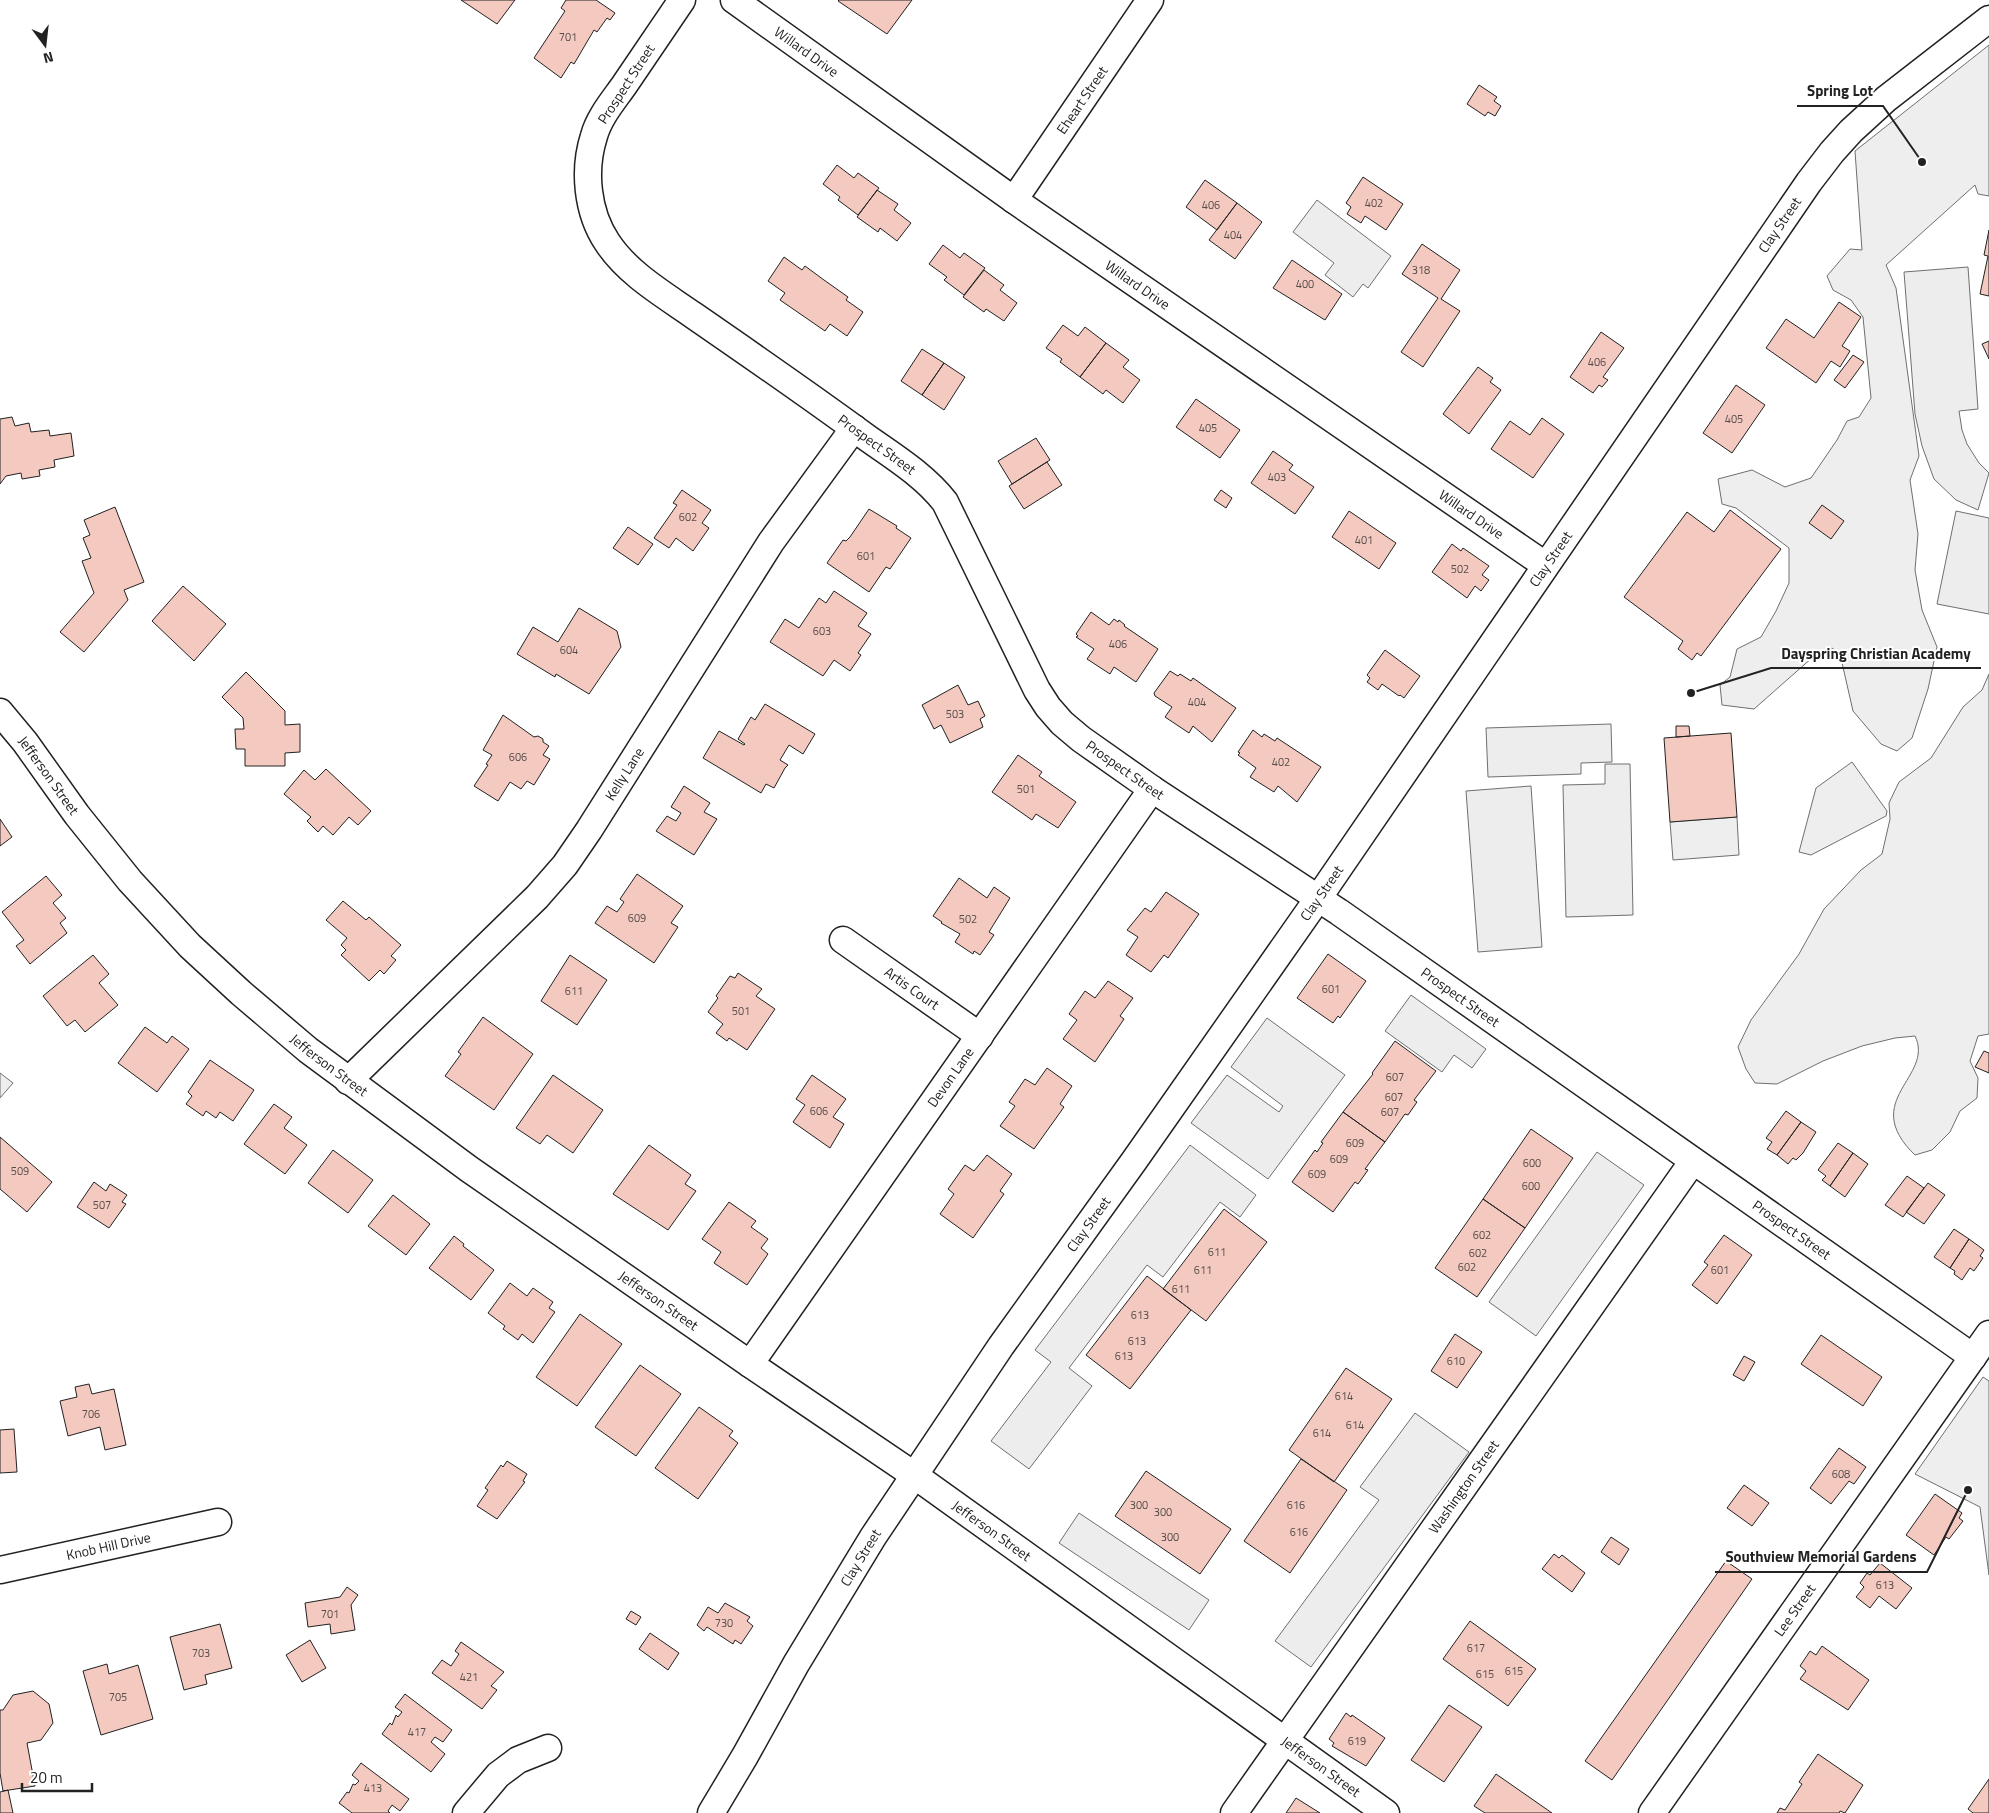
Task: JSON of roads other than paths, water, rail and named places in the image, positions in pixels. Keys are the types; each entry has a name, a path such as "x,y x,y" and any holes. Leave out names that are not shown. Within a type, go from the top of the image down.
{"street":[{"name":"Prospect Street","path":"682,0 605,113 594,134 589,157 588,179 595,220 606,242 630,269 922,478 945,502 1037,690 1062,723 1081,739 1152,789 1319,897 1973,1357"},
{"name":"Willard Drive","path":"734,0 1014,200 1545,565"},
{"name":"Eheart Street","path":"1014,200 1150,0"},
{"name":"Clay Street","path":"711,1813 796,1664 914,1475 1001,1346 1319,897 1545,565 1832,152 1851,131 1886,99 1989,19"},
{"name":"Kelly Lane","path":"348,1081 537,897 565,865 771,542 854,428"},
{"name":"Jefferson Street","path":"0,712 25,742 77,815 130,881 190,946 256,1006 348,1081 469,1169 914,1475 1386,1813"},
{"name":"Devon Lane","path":"750,1364 1152,789"},
{"name":"Artis Court","path":"843,940 980,1036"},
{"name":"Washington Street","path":"1234,1813 1693,1161"},
{"name":"Lee Street","path":"1652,1813 1989,1334"},
{"name":"Knob Hill Drive","path":"0,1570 218,1522"},
{"path":"466,1813 498,1775 518,1760 548,1748"}],"place":[{"name":"Spring Lot","path":"1922,162"},
{"name":"Dayspring Christian Academy","path":"1691,693"},
{"name":"Southview Memorial Gardens","path":"1968,1490"}]}
